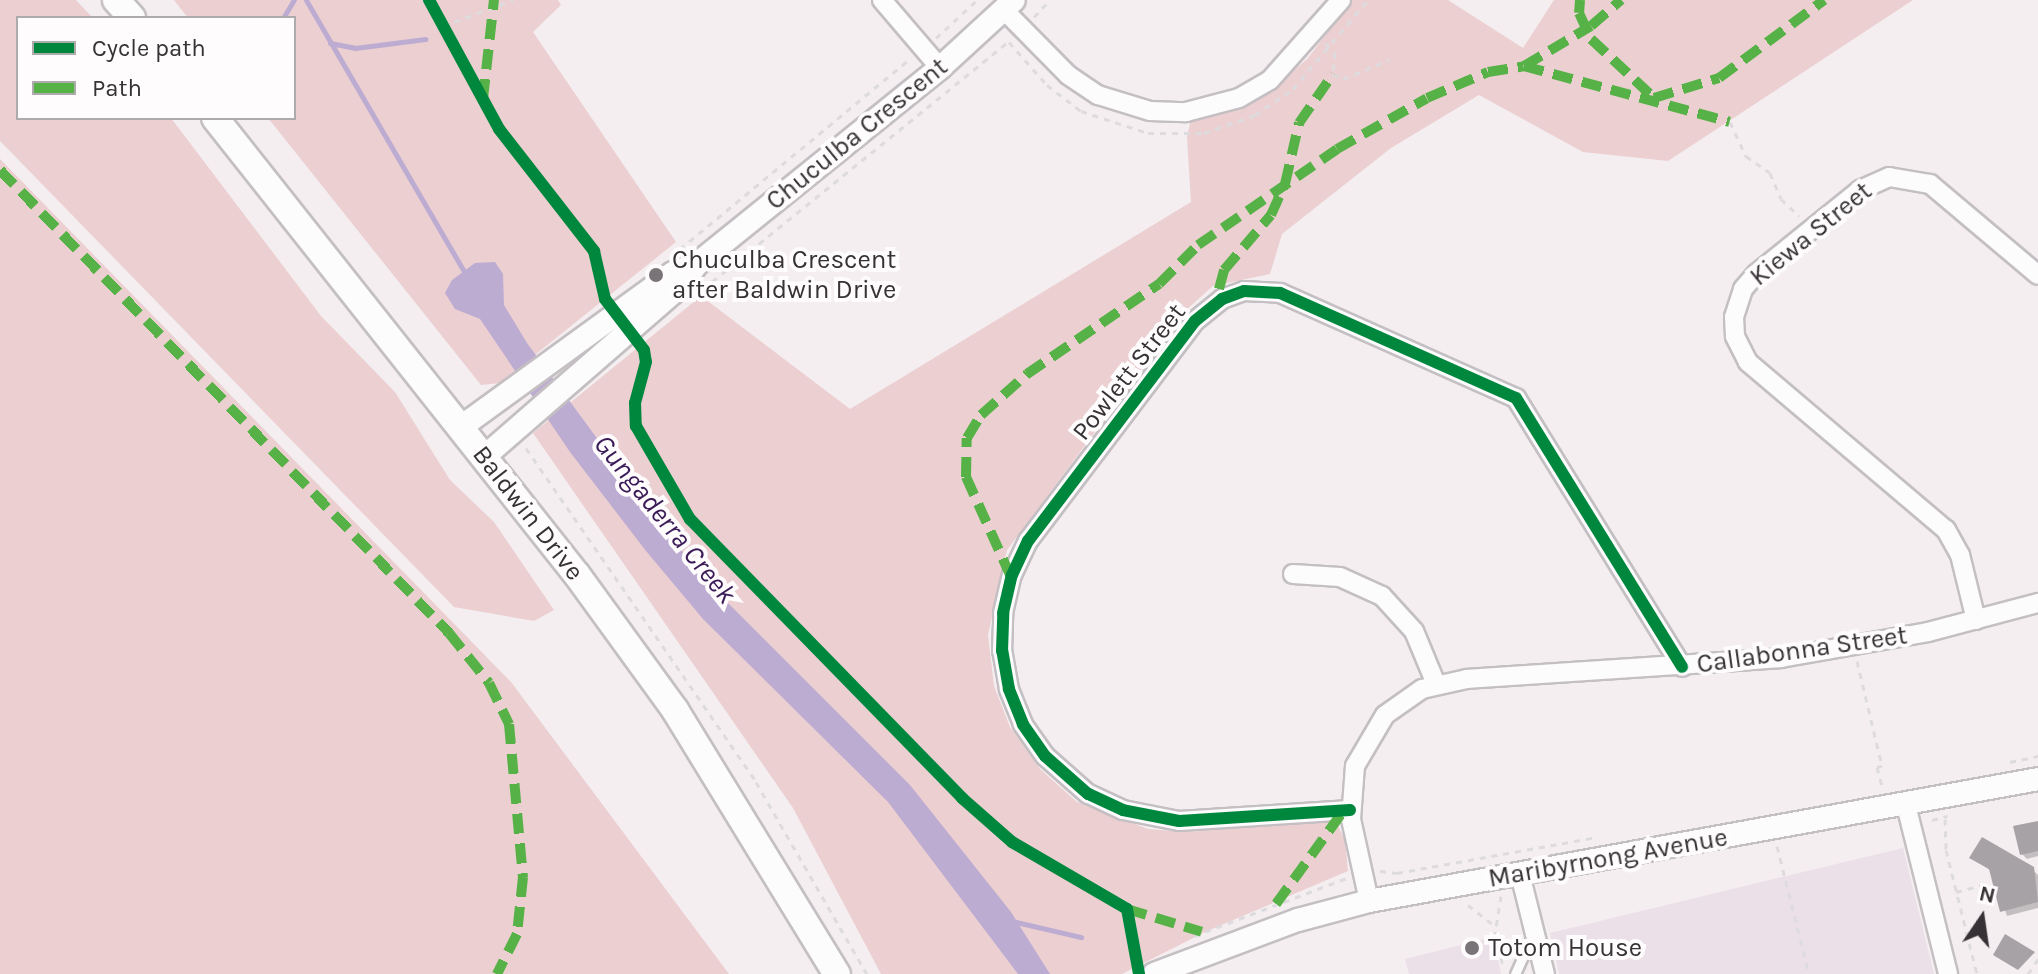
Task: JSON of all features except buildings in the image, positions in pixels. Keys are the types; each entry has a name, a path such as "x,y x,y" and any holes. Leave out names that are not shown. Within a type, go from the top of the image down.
{"main road":[{"path":"116,0 130,16"},
{"name":"Baldwin Drive","path":"217,120 461,427 675,710 837,974"},
{"name":"Baldwin Drive","path":"812,929 828,974"}],"street":[{"path":"882,0 940,68"},
{"path":"1009,5 1022,29 1068,75 1098,95 1132,108 1168,112 1204,109 1255,90 1284,68 1341,0"},
{"name":"Chuculba Crescent","path":"484,457 526,428 564,370 688,257 940,68 1009,5"},
{"name":"Kiewa Street","path":"1976,620 1957,546 1946,530 1755,369 1738,345 1734,317 1743,289 1812,229 1869,184 1910,177 1939,191 2038,275"},
{"name":"Powlett Street","path":"1350,810 1179,821 1123,810 1088,794 1045,756 1015,707 1004,670 1003,613 1028,541 1195,321 1233,294 1268,290 1291,296 1516,398 1682,667"},
{"name":"Chuculba Crescent","path":"461,427 507,395 564,370"},
{"path":"1293,574 1340,577 1382,596 1414,631 1436,684"},
{"name":"Callabonna Street","path":"1369,901 1350,810 1355,766 1367,739 1396,705 1436,684 1682,667 1830,651 1976,620 2038,603"},
{"name":"Maribyrnong Avenue","path":"1154,974 1179,970 1263,932 1369,901 2038,779"},
{"path":"1906,805 1948,974"},
{"path":"1520,874 1545,974"}],"lane":[{"path":"1515,974 1517,960 1534,932"}],"path":[{"path":"443,26 513,0"},
{"path":"688,257 683,242 923,48 977,0"},
{"path":"697,292 901,133 1022,29 1050,0"},
{"path":"436,13 450,38"},
{"path":"1314,34 1335,52 1336,77 1389,60"},
{"path":"1730,122 1746,156 1770,173 1781,199 1812,229"},
{"path":"526,428 529,458 731,744 821,887 867,974"},
{"path":"1846,660 1857,658 1882,766 1877,767 1882,787"},
{"path":"1945,819 1956,892 1977,974"},
{"path":"1777,846 1809,974"},
{"path":"1956,892 1983,885"},
{"path":"1501,896 1496,927 1505,974"},
{"path":"1465,902 1496,927"},
{"path":"2028,974 2038,959"}],"shaded area":[{"path":"0,0 76,0 91,16 16,16 16,120 173,120 321,316 395,392 450,480 494,522 554,610 534,621 454,607 0,141"},
{"path":"174,0 558,0 561,5 533,32 676,242 500,383 481,385 270,120 296,120 296,16 186,16"},
{"path":"1352,0 1448,0 1523,48 1554,0 1913,0 1668,161 1583,152 1479,95 1391,148 1282,234 1270,274 1213,286 1185,311 1007,550 988,635 994,686 1010,727 1040,769 1077,802 1148,829 1187,832 1326,821 1338,826 1345,840 1348,871 1205,932 1122,974 881,974 793,808 533,433 701,296 850,409 1191,202 1187,137 1191,119 1220,115 1279,84 1308,58"},
{"path":"0,159 511,682 729,974 0,974"},
{"name":"Gungaderra Creek","path":"495,262 503,274 504,305 527,343 668,535 722,597 910,785 1011,912 1050,974 1018,974 888,802 703,619 646,551 570,452 480,319 455,309 445,293 452,280 475,263"},
{"path":"1903,848 1934,974 1559,974 1550,933"},
{"name":"Totom House","path":"1493,937 1501,974 1409,974 1405,959"}],"waterway":[{"path":"284,16 294,0"},
{"name":"Gungaderra Creek","path":"306,0 465,273"},
{"path":"330,43 355,48 425,39"},
{"path":"1012,921 1081,937"}],"marked path":[{"path":"483,99 494,0"},
{"path":"1580,0 1579,13 1591,39 1654,98 1719,78 1824,0"},
{"path":"1011,577 966,477 967,438 981,415 1027,374 1159,284 1198,245 1337,149 1427,98 1488,72 1524,66 1591,26 1621,0"},
{"path":"1524,66 1730,122"},
{"path":"1219,289 1224,270 1271,215 1285,184 1299,123 1333,74"},
{"path":"0,170 449,633 489,683 509,724 523,877 517,934 497,974"},
{"path":"1276,904 1344,810"},
{"path":"1127,909 1202,932"}],"cycle path":[{"path":"429,0 499,129 594,251 605,299 644,350 646,362 635,403 636,426 690,519 962,798 1012,842 1127,909 1139,974"},
{"path":"1350,810 1179,821 1123,810 1088,794 1045,756 1023,724 1009,689 1002,651 1003,613 1012,575 1028,541 1195,321 1222,299 1244,291 1280,293 1516,398 1682,667"}],"place":[{"name":"Chuculba Crescent after Baldwin Drive","path":"656,275"},
{"name":"Totom House","path":"1472,948"}]}
